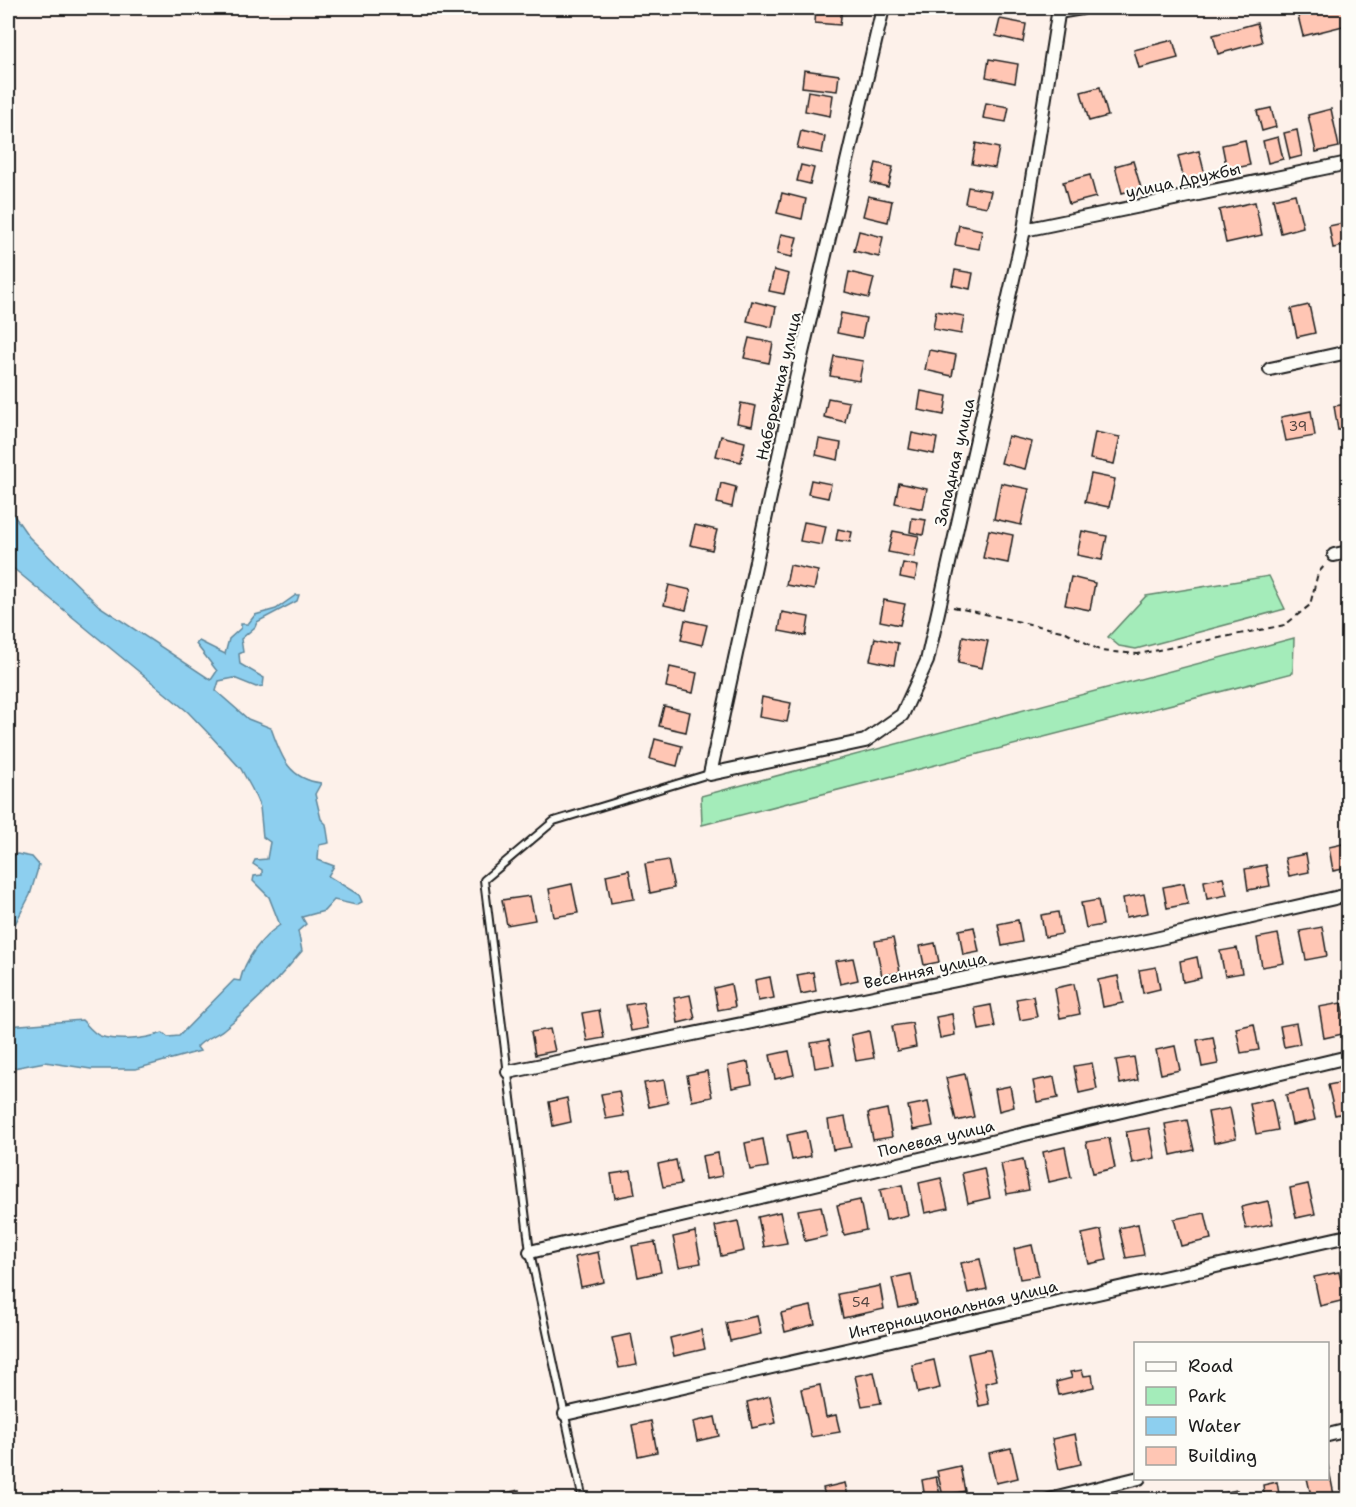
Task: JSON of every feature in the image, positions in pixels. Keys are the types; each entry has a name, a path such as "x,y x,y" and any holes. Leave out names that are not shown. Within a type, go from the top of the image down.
{"street":[{"name":"Набережная улица","path":"710,774 791,400 883,8"},
{"path":"1059,10 1082,8"},
{"name":"Западная улица","path":"710,774 865,741 902,715 927,661 1024,230 1059,10"},
{"name":"улица Дружбы","path":"1024,230 1348,162"},
{"path":"1270,369 1348,352"},
{"path":"1334,555 1348,552"},
{"name":"Весенняя улица","path":"508,1072 1151,940 1348,895"},
{"name":"Полевая улица","path":"530,1252 1348,1057"},
{"name":"Интернациональная улица","path":"565,1414 1348,1236"},
{"path":"1329,1435 1348,1430"},
{"path":"1049,1500 1135,1480"}],"lane":[{"path":"583,1500 530,1252 484,880 554,821 710,774"}],"path":[{"path":"939,603 1066,632 1101,651 1138,654 1285,626 1310,605 1318,573 1334,555"}],"green space":[{"path":"1269,576 1285,609 1136,649 1119,646 1108,637 1146,596"},
{"path":"1294,638 1293,673 702,825 701,796"}],"water":[{"path":"8,507 29,537 99,606 211,680 217,671 196,644 199,641 225,654 229,639 241,628 241,624 248,624 255,615 276,609 299,595 297,601 257,622 255,627 241,639 243,652 239,654 240,664 264,678 263,686 256,687 234,678 219,681 216,691 248,719 271,728 278,748 293,771 310,781 321,783 315,794 321,819 326,824 329,843 319,845 318,860 334,866 328,876 359,895 362,902 356,905 334,900 324,911 302,917 306,924 298,931 302,951 245,1011 221,1031 200,1044 197,1047 200,1051 136,1069 91,1069 45,1062 8,1069 8,1026 82,1020 95,1033 107,1038 132,1039 163,1033 168,1037 179,1036 234,980 240,981 255,949 280,925 269,897 253,881 254,876 262,875 262,870 253,864 255,860 267,859 270,842 263,837 260,807 241,769 188,712 8,564"},
{"path":"17,854 32,857 39,865 30,895 15,924 9,924 8,857"}],"building":[{"path":"816,8 842,8 840,25 815,23"},
{"path":"1330,8 1343,8 1347,25 1303,36 1298,16"},
{"path":"1000,19 1026,24 1023,42 996,36"},
{"path":"1257,23 1262,42 1218,54 1213,35"},
{"path":"1173,40 1178,58 1139,68 1134,50"},
{"path":"989,59 1018,64 1015,83 986,77"},
{"path":"804,70 839,75 837,91 802,87"},
{"path":"1348,85 1348,131 1340,86"},
{"path":"1100,87 1108,116 1089,121 1081,92"},
{"path":"808,91 833,95 830,116 805,111"},
{"path":"986,103 1009,107 1006,122 983,118"},
{"path":"1271,108 1276,127 1262,131 1257,111"},
{"path":"1331,109 1339,147 1316,152 1308,115"},
{"path":"1297,130 1302,156 1290,159 1284,133"},
{"path":"801,131 825,137 822,153 797,148"},
{"path":"1278,137 1283,159 1268,163 1263,141"},
{"path":"1245,140 1250,165 1227,170 1222,145"},
{"path":"976,143 999,148 995,168 972,164"},
{"path":"1199,151 1205,175 1184,180 1178,156"},
{"path":"1133,161 1141,188 1122,193 1115,166"},
{"path":"876,163 893,167 888,187 871,183"},
{"path":"801,165 814,168 810,184 797,181"},
{"path":"1090,175 1096,197 1069,204 1063,182"},
{"path":"968,187 991,191 987,207 965,203"},
{"path":"782,193 806,199 802,219 777,213"},
{"path":"1295,194 1303,227 1281,233 1273,199"},
{"path":"868,196 892,201 888,222 863,216"},
{"path":"1255,202 1262,235 1226,243 1219,210"},
{"path":"1348,222 1348,245 1333,248 1329,226"},
{"path":"959,225 982,230 979,249 955,245"},
{"path":"859,231 883,237 879,257 854,251"},
{"path":"781,234 797,237 792,257 777,254"},
{"path":"774,270 789,274 784,294 769,291"},
{"path":"955,270 973,273 970,289 952,285"},
{"path":"849,272 874,278 869,298 845,292"},
{"path":"1348,292 1348,321 1347,322 1342,293"},
{"path":"752,301 776,307 772,327 747,321"},
{"path":"1309,305 1315,333 1297,337 1291,309"},
{"path":"936,311 964,316 961,334 933,329"},
{"path":"841,313 866,318 862,338 837,333"},
{"path":"749,338 773,343 769,363 744,358"},
{"path":"929,350 956,355 952,376 925,370"},
{"path":"834,356 863,361 859,381 830,376"},
{"path":"921,391 947,396 944,415 918,410"},
{"path":"828,398 849,402 845,422 824,417"},
{"path":"741,403 756,406 752,426 737,423"},
{"path":"1348,404 1348,428 1338,430 1334,406"},
{"path":"1311,411 1315,436 1286,441 1281,417"},
{"path":"1095,432 1120,437 1114,464 1090,459"},
{"path":"912,433 937,438 934,454 909,449"},
{"path":"721,436 745,442 741,462 716,456"},
{"path":"1008,436 1032,442 1025,469 1001,463"},
{"path":"819,439 841,443 838,460 816,455"},
{"path":"1091,474 1115,479 1109,507 1085,502"},
{"path":"811,480 831,484 828,498 808,494"},
{"path":"721,483 736,487 732,507 717,503"},
{"path":"899,483 927,489 923,509 895,503"},
{"path":"1001,483 1029,489 1021,525 994,519"},
{"path":"912,518 926,520 923,535 910,532"},
{"path":"804,522 826,526 822,545 800,541"},
{"path":"695,525 717,530 712,550 690,545"},
{"path":"838,529 852,532 850,542 836,540"},
{"path":"989,530 1013,535 1008,563 983,558"},
{"path":"893,531 919,536 914,557 888,552"},
{"path":"1082,531 1107,536 1102,560 1077,555"},
{"path":"903,563 918,566 915,580 900,577"},
{"path":"790,565 818,571 814,590 786,585"},
{"path":"1071,577 1095,583 1090,610 1065,605"},
{"path":"669,585 691,590 686,610 664,605"},
{"path":"884,600 905,604 900,625 880,621"},
{"path":"782,612 809,617 806,636 779,631"},
{"path":"685,620 707,625 702,645 681,640"},
{"path":"963,636 988,641 982,668 958,663"},
{"path":"875,638 898,643 894,665 870,660"},
{"path":"670,667 697,673 693,693 666,687"},
{"path":"762,697 791,703 787,722 759,717"},
{"path":"664,706 690,712 686,732 659,726"},
{"path":"655,739 682,746 677,766 650,759"},
{"path":"1347,843 1348,868 1333,871 1329,847"},
{"path":"1306,854 1309,872 1289,876 1285,858"},
{"path":"668,860 674,888 650,893 645,864"},
{"path":"1266,865 1270,886 1248,890 1245,869"},
{"path":"629,870 634,899 611,903 606,875"},
{"path":"1223,877 1227,895 1207,899 1204,881"},
{"path":"1184,883 1188,904 1167,908 1163,887"},
{"path":"572,884 578,913 554,917 549,889"},
{"path":"1144,894 1148,913 1126,917 1123,898"},
{"path":"530,896 535,920 507,925 502,900"},
{"path":"1098,900 1103,925 1086,928 1081,903"},
{"path":"1058,912 1062,934 1045,937 1041,915"},
{"path":"1018,920 1022,942 1002,946 998,924"},
{"path":"974,927 979,952 963,955 959,930"},
{"path":"1322,927 1327,956 1306,960 1300,931"},
{"path":"1278,934 1284,963 1262,967 1257,938"},
{"path":"893,938 900,972 882,976 875,941"},
{"path":"935,943 939,962 924,965 920,946"},
{"path":"1237,948 1242,973 1225,976 1220,951"},
{"path":"1197,957 1201,978 1183,982 1180,961"},
{"path":"853,958 858,980 840,984 835,961"},
{"path":"1156,967 1160,989 1143,993 1139,970"},
{"path":"813,972 816,991 801,994 797,975"},
{"path":"1118,976 1123,1003 1103,1007 1098,980"},
{"path":"770,977 774,998 758,1001 755,980"},
{"path":"731,984 735,1007 718,1010 714,988"},
{"path":"1074,984 1080,1014 1060,1018 1055,988"},
{"path":"690,995 695,1019 678,1023 674,998"},
{"path":"1033,996 1037,1017 1020,1020 1016,999"},
{"path":"643,1002 648,1028 631,1031 626,1005"},
{"path":"1341,1003 1347,1033 1324,1038 1319,1007"},
{"path":"991,1005 995,1027 979,1030 975,1008"},
{"path":"599,1010 604,1038 587,1041 582,1013"},
{"path":"952,1014 955,1035 940,1038 936,1017"},
{"path":"912,1023 916,1047 897,1051 892,1026"},
{"path":"1296,1023 1300,1044 1284,1047 1280,1026"},
{"path":"1254,1024 1259,1050 1241,1053 1236,1028"},
{"path":"550,1029 555,1051 535,1055 531,1032"},
{"path":"869,1031 874,1058 856,1061 851,1035"},
{"path":"1213,1037 1218,1064 1202,1067 1197,1040"},
{"path":"829,1040 834,1065 815,1068 811,1043"},
{"path":"1175,1046 1180,1070 1161,1074 1156,1050"},
{"path":"789,1051 794,1075 775,1079 770,1055"},
{"path":"1134,1057 1138,1080 1120,1084 1116,1060"},
{"path":"748,1062 752,1084 732,1088 728,1066"},
{"path":"1092,1063 1097,1089 1079,1093 1074,1066"},
{"path":"707,1071 712,1097 692,1101 687,1075"},
{"path":"965,1074 974,1117 956,1121 946,1078"},
{"path":"1054,1077 1058,1098 1037,1102 1033,1081"},
{"path":"664,1080 668,1103 649,1107 644,1083"},
{"path":"1348,1081 1348,1112 1335,1115 1328,1085"},
{"path":"1010,1086 1014,1107 999,1111 995,1089"},
{"path":"1308,1090 1315,1120 1292,1125 1286,1095"},
{"path":"619,1091 624,1116 606,1119 601,1094"},
{"path":"567,1098 571,1122 553,1126 549,1102"},
{"path":"1272,1099 1278,1130 1256,1134 1250,1104"},
{"path":"928,1102 933,1126 913,1130 908,1106"},
{"path":"1230,1108 1236,1138 1214,1143 1208,1112"},
{"path":"887,1109 892,1137 873,1140 868,1113"},
{"path":"845,1117 851,1147 833,1150 828,1120"},
{"path":"1187,1120 1194,1150 1171,1155 1165,1124"},
{"path":"1149,1128 1155,1158 1132,1163 1126,1132"},
{"path":"806,1131 811,1156 792,1160 787,1135"},
{"path":"1109,1138 1115,1168 1093,1173 1086,1142"},
{"path":"763,1139 768,1167 750,1170 745,1143"},
{"path":"1065,1147 1071,1177 1049,1182 1043,1152"},
{"path":"718,1153 722,1176 706,1179 702,1156"},
{"path":"1023,1159 1029,1190 1007,1194 1001,1164"},
{"path":"676,1160 681,1184 663,1187 658,1164"},
{"path":"984,1168 990,1198 968,1203 962,1173"},
{"path":"631,1171 635,1194 615,1198 611,1174"},
{"path":"941,1178 948,1208 925,1213 919,1183"},
{"path":"1308,1184 1315,1214 1296,1218 1290,1188"},
{"path":"902,1185 908,1215 886,1220 880,1190"},
{"path":"860,1200 866,1230 844,1235 837,1205"},
{"path":"1268,1201 1273,1224 1246,1229 1241,1207"},
{"path":"821,1206 827,1236 805,1241 798,1210"},
{"path":"780,1212 787,1243 764,1247 758,1217"},
{"path":"1205,1213 1211,1239 1181,1246 1174,1219"},
{"path":"738,1221 744,1251 721,1256 715,1226"},
{"path":"1138,1224 1144,1255 1126,1258 1119,1228"},
{"path":"1101,1230 1107,1260 1089,1264 1082,1234"},
{"path":"695,1232 701,1263 679,1267 673,1237"},
{"path":"655,1242 661,1272 638,1277 632,1246"},
{"path":"1032,1245 1039,1276 1020,1279 1014,1249"},
{"path":"598,1252 604,1282 581,1287 575,1257"},
{"path":"980,1259 987,1289 968,1293 961,1263"},
{"path":"1339,1272 1345,1300 1320,1306 1314,1277"},
{"path":"911,1274 917,1304 899,1308 892,1278"},
{"path":"880,1286 884,1309 843,1318 838,1294"},
{"path":"811,1306 815,1324 785,1332 781,1313"},
{"path":"757,1316 761,1334 730,1341 726,1323"},
{"path":"701,1330 705,1349 674,1356 670,1338"},
{"path":"631,1334 637,1365 619,1368 612,1338"},
{"path":"990,1350 997,1380 985,1383 989,1404 979,1406 968,1354"},
{"path":"934,1360 940,1388 918,1393 912,1365"},
{"path":"1082,1370 1084,1376 1092,1375 1094,1387 1059,1395 1056,1382 1072,1378 1070,1372"},
{"path":"874,1372 881,1403 862,1406 855,1376"},
{"path":"820,1385 826,1417 836,1415 840,1432 811,1437 801,1389"},
{"path":"770,1396 776,1423 752,1428 747,1402"},
{"path":"715,1417 719,1436 697,1441 693,1422"},
{"path":"651,1421 657,1452 638,1456 632,1425"},
{"path":"1075,1434 1081,1464 1059,1469 1052,1439"},
{"path":"1011,1448 1018,1478 996,1483 989,1453"},
{"path":"960,1466 965,1491 943,1496 937,1471"},
{"path":"1329,1470 1334,1495 1312,1500 1307,1480 1329,1480"},
{"path":"936,1477 940,1495 925,1498 922,1480"},
{"path":"1277,1482 1279,1494 1285,1493 1287,1500 1265,1500 1263,1485"},
{"path":"845,1483 849,1500 826,1500 823,1488"},
{"path":"519,1490 521,1500 497,1500 496,1495"},
{"path":"1237,1490 1239,1500 1215,1500 1214,1495"}]}
